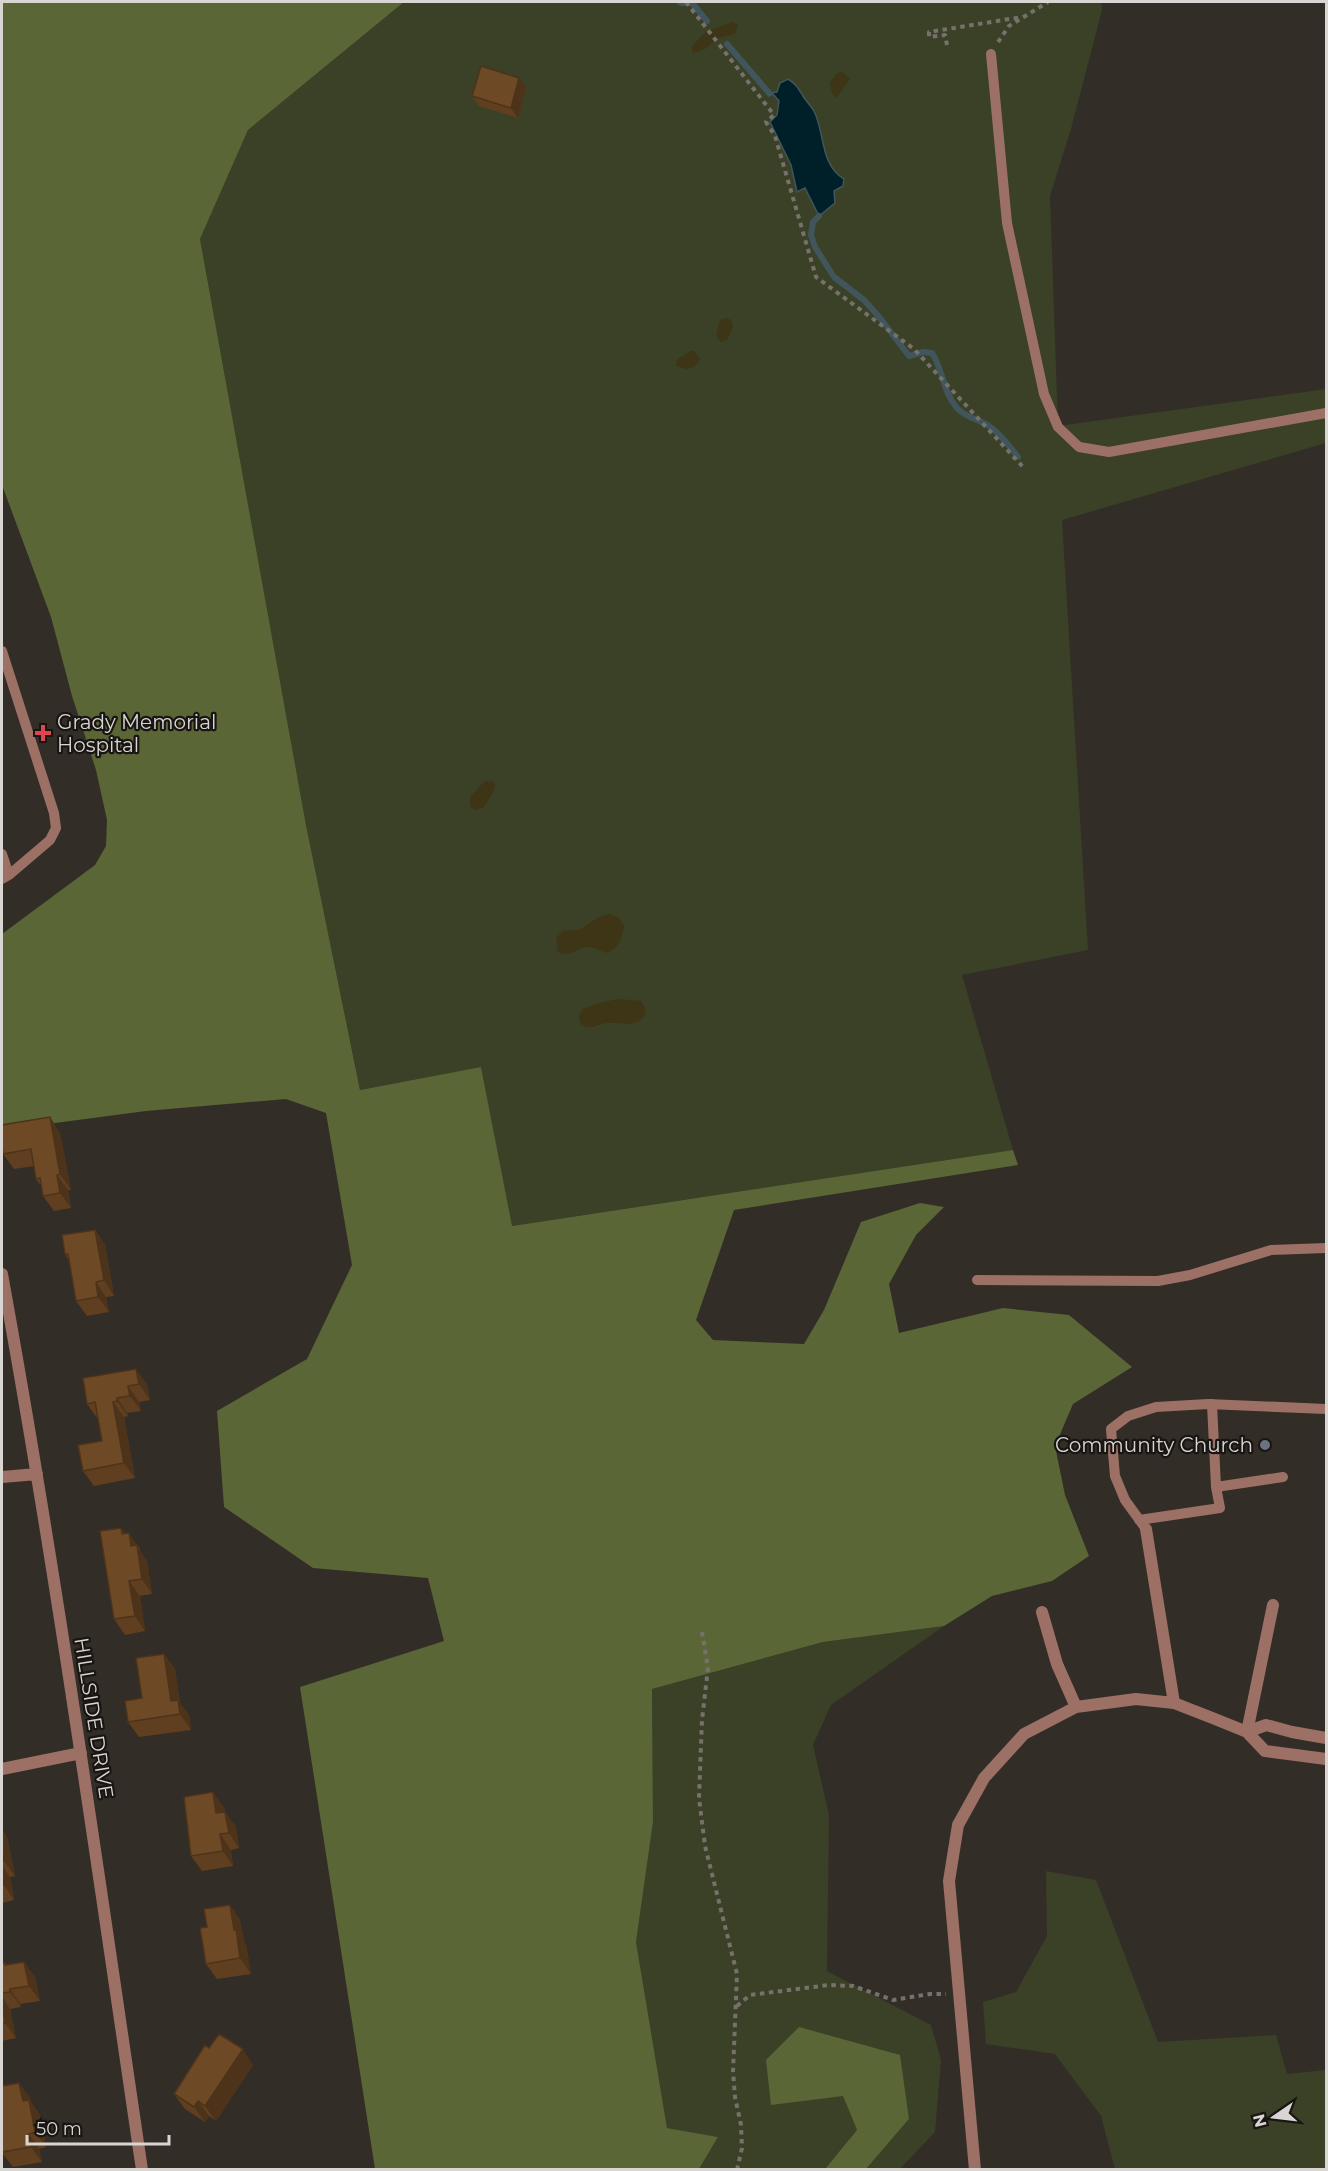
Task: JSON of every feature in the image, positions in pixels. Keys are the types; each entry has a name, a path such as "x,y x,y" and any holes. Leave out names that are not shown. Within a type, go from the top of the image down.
{"street":[{"name":"HILLSIDE DRIVE","path":"2,1274 37,1474 81,1753 142,2169"},
{"path":"2,1477 37,1474"},
{"path":"1143,1525 1174,1703"},
{"path":"1247,1732 1273,1605"},
{"path":"1042,1612 1057,1664 1076,1707"},
{"path":"975,2169 949,1881 958,1825 984,1778 1024,1734 1076,1707 1136,1699 1174,1703 1247,1732 1265,1751 1326,1759"},
{"path":"1247,1732 1266,1725 1326,1738"},
{"path":"2,1769 81,1753"}],"lane":[{"path":"990,54 1007,223 1044,394 1058,427 1079,447 1109,452 1326,413"},
{"path":"2,651 54,813 56,828 50,840 5,877"},
{"path":"2,854 5,877"},
{"path":"977,1280 1158,1281 1190,1275 1271,1250 1326,1248"},
{"path":"1212,1404 1216,1486 1220,1508 1143,1525 1125,1500 1115,1476 1111,1429 1128,1416 1156,1407 1212,1404 1326,1409"},
{"path":"1216,1486 1283,1477"}],"path":[{"path":"686,2 774,115 766,122 775,136 816,277 914,349 1023,466"},
{"path":"990,54 1009,26 1048,2"},
{"path":"947,45 945,35 929,37 929,32 1022,17"},
{"path":"702,1632 708,1668 702,1720 699,1798 705,1846 737,1974 733,2072 742,2148 737,2169"},
{"path":"737,2006 750,1995 829,1985 853,1986 893,2000 930,1994 959,1994"}],"green space":[{"path":"2,2 404,2 248,130 200,239 306,825 360,1090 481,1067 512,1226 1013,1150 1018,1165 734,1210 696,1320 713,1340 804,1344 824,1310 861,1222 920,1203 944,1207 916,1235 889,1284 899,1333 1003,1308 1069,1315 1132,1367 1073,1404 1055,1446 1065,1495 1089,1556 1052,1581 992,1596 944,1626 823,1642 652,1689 653,1822 636,1942 667,2128 718,2137 699,2169 375,2169 300,1687 444,1641 428,1578 313,1568 224,1507 217,1411 307,1359 352,1265 326,1113 286,1099 146,1111 2,1130 2,934 95,865 106,846 107,820 96,770 72,696 51,617 2,485"},
{"path":"404,2 1101,2 1102,10 1071,129 1050,196 1058,426 1326,389 1326,443 1062,520 1088,950 962,975 1013,1150 511,1226 481,1067 360,1090 306,825 200,239 248,130"},
{"path":"944,1626 831,1705 813,1745 829,1815 827,1971 931,2025 941,2060 935,2132 900,2169 866,2169 909,2119 843,2096 857,2130 825,2169 699,2169 718,2137 667,2128 636,1942 653,1822 652,1689 823,1642"},
{"path":"1046,1871 1096,1880 1158,2042 1276,2035 1287,2074 1326,2070 1326,2169 1115,2169 1101,2116 1055,2054 986,2044 983,2002 1016,1992 1047,1936"},
{"path":"799,2027 900,2055 909,2119 866,2169 825,2169 857,2130 843,2096 771,2105 766,2060"}],"sand":[{"path":"733,22 738,25 735,34 718,38 705,49 695,53 692,51 692,46 706,32"},
{"path":"840,72 850,79 836,98 832,93 830,83"},
{"path":"726,318 731,320 733,327 727,340 721,342 717,337 717,332 720,320"},
{"path":"694,351 700,360 694,367 686,369 676,366 677,360"},
{"path":"485,781 492,781 495,784 494,791 483,808 475,810 470,806 470,797"},
{"path":"609,914 618,917 624,926 621,939 614,949 606,953 589,947 566,954 558,952 556,939 562,931 579,930 599,917"},
{"path":"618,999 641,1001 646,1010 644,1017 631,1024 607,1023 587,1027 580,1023 579,1016 582,1009"}],"water":[{"path":"788,79 797,86 814,111 827,157 836,173 844,179 843,186 834,191 835,203 819,216 805,188 797,192 791,165 770,122 777,115 779,101 773,94 769,96 769,93 777,92 780,83"}],"building":[{"path":"481,66 519,78 511,108 472,96"},
{"path":"50,1117 60,1174 57,1175 60,1193 43,1196 40,1178 36,1179 31,1149 3,1154 2,1125"},
{"path":"95,1230 104,1280 96,1282 98,1297 76,1301 68,1254 65,1254 62,1235"},
{"path":"136,1369 139,1384 128,1386 130,1396 117,1398 117,1401 113,1402 124,1463 83,1471 78,1445 102,1441 95,1402 87,1404 83,1378"},
{"path":"121,1528 122,1534 129,1533 131,1546 137,1545 142,1579 129,1581 135,1616 114,1619 100,1531"},
{"path":"164,1654 171,1701 178,1700 180,1714 128,1722 125,1701 142,1698 136,1658"},
{"path":"213,1792 216,1813 225,1812 229,1833 220,1834 223,1851 191,1856 184,1797"},
{"path":"230,1905 240,1958 206,1964 200,1928 207,1927 204,1909"},
{"path":"24,1962 29,1986 10,1989 10,1992 2,1993 2,1963 5,1965"},
{"path":"2,2003 5,2023 2,2024"},
{"path":"219,2034 243,2049 205,2106 198,2101 194,2107 174,2094 205,2045 209,2048"},
{"path":"19,2083 23,2101 29,2100 35,2132 29,2134 31,2147 2,2152 2,2086"}],"waterway":[{"path":"679,2 692,3 707,21"},
{"path":"727,44 769,93"},
{"path":"819,216 813,222 811,235 815,247 834,277 864,300 909,356 923,352 932,353 952,402 964,414 993,429 1018,457"}],"place":[{"name":"Grady Memorial Hospital","path":"43,733"},
{"name":"Community Church","path":"1265,1445"}]}
